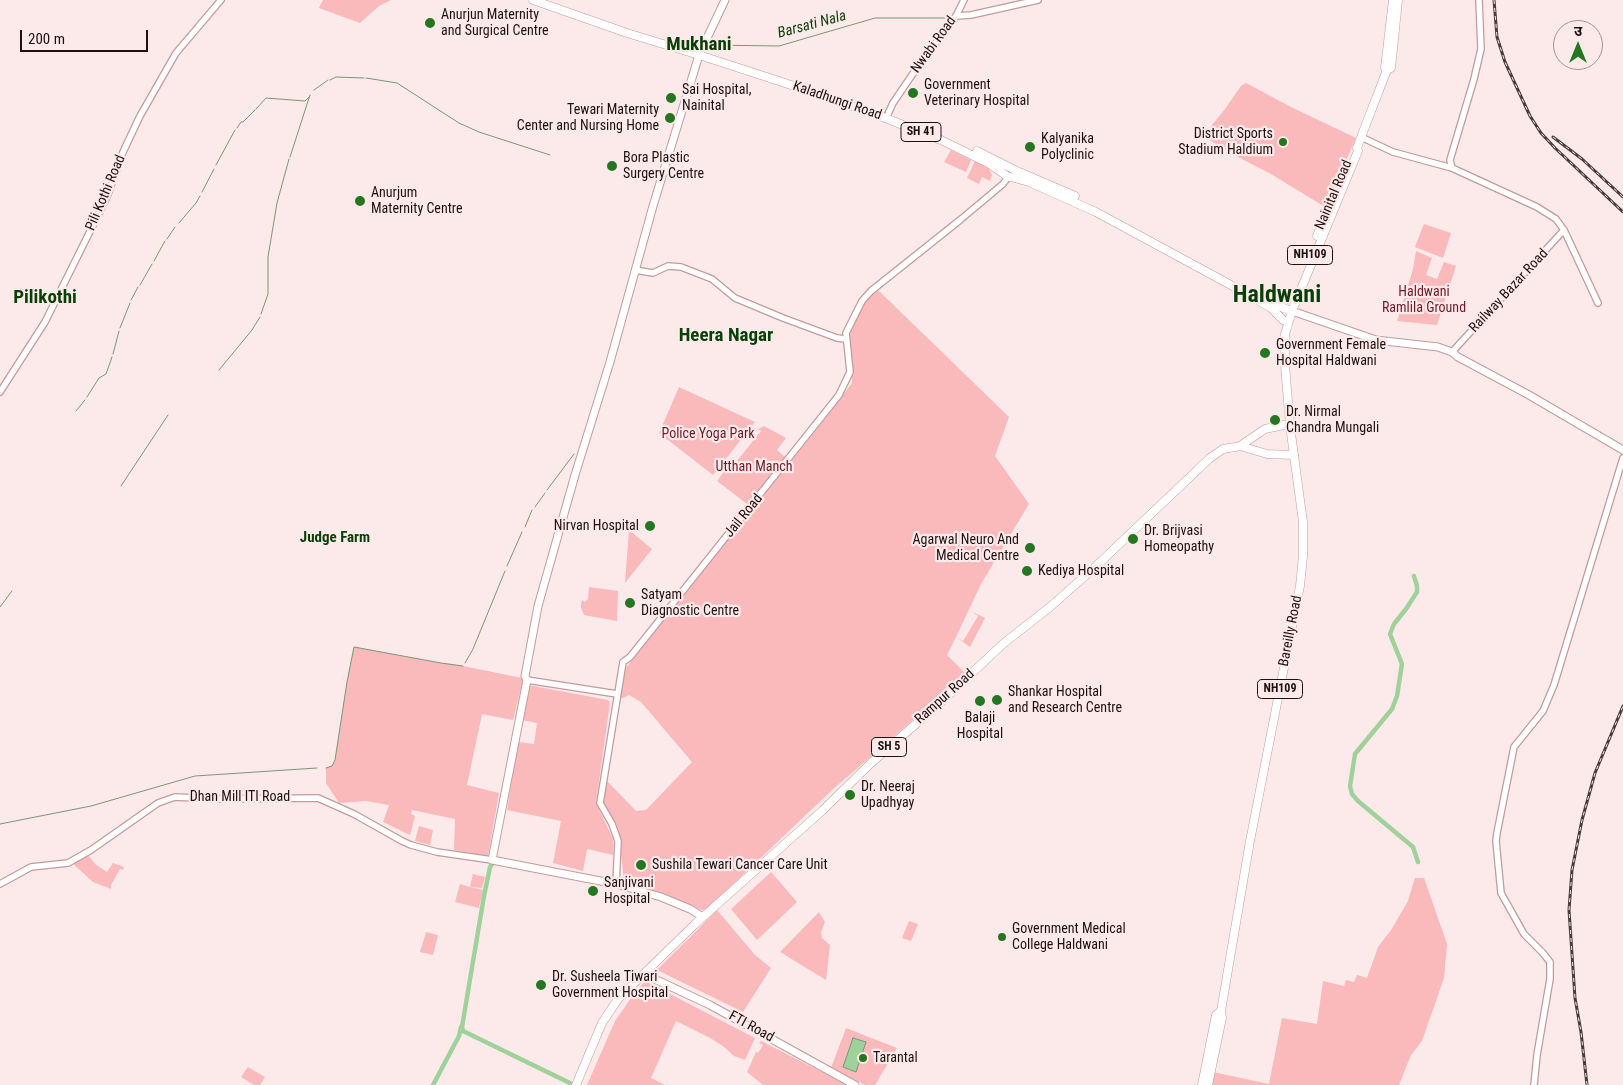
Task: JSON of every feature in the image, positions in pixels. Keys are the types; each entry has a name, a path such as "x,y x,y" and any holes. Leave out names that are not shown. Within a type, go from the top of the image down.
{"main road":[{"name":"Kaladhungi Road","path":"533,0 700,52 887,116 1006,172 1049,187 1134,230 1275,308 1290,311"},
{"name":"Kaladhungi Road","path":"546,0 608,24"},
{"path":"702,917 661,897 616,884 492,860 527,680 524,676 538,606 579,460 604,385 635,270 700,52 725,0"},
{"name":"Nainital Road","path":"1393,0 1393,24"},
{"name":"Nainital Road","path":"1285,366 1284,334 1290,311 1329,212 1358,151 1357,148 1387,70 1398,0"},
{"name":"Kaladhungi Road","path":"1275,308 1283,320"},
{"path":"1290,311 1376,340 1438,347 1452,352 1623,450"},
{"name":"Nainital Road","path":"1285,366 1283,362 1281,333 1283,320 1290,311"},
{"name":"Bareilly Road","path":"1208,1085 1216,1015 1221,1011 1256,813 1300,586 1303,529 1294,455 1288,424 1285,366"},
{"name":"SH 5","path":"1240,446 1266,429 1288,424"},
{"path":"1252,450 1250,444 1253,437"},
{"path":"1240,446 1272,454 1294,455"},
{"name":"Rampur Road","path":"576,1085 606,1015 618,999 702,917 823,810 871,763 940,703 1004,643 1050,607 1093,569 1210,458 1223,449 1240,446"},
{"path":"692,911 694,926"},
{"name":"FTI Road","path":"644,974 710,1005 855,1085"},
{"name":"Bareilly Road","path":"1202,1085 1210,1057"}],"street":[{"name":"Pili Kothi Road","path":"0,392 48,316 107,197 123,152 140,116 176,53 221,0"},
{"name":"Nwabi Road","path":"887,116 893,103 956,16 964,0"},
{"path":"956,16 971,15 1038,0"},
{"path":"1452,168 1450,160 1481,49 1479,0"},
{"path":"1361,138 1393,152 1452,168 1537,207 1556,219 1564,230 1598,303"},
{"name":"Jail Road","path":"616,884 618,841 612,824 600,803 623,662 630,657 839,395 850,372 846,339 848,328 862,301 871,291 1003,184 1006,172"},
{"name":"Railway Bazar Road","path":"1452,352 1564,230"},
{"path":"635,270 653,273 668,266 681,266 712,280 735,298 837,338 846,339"},
{"path":"1534,1085 1537,1055 1550,979 1550,962 1524,934 1501,893 1496,841 1497,833 1514,747 1542,710 1554,685 1623,458"},
{"path":"527,680 617,694"},
{"name":"Dhan Mill ITI Road","path":"0,884 32,867 70,861 91,850 158,803 175,797 216,799 318,798 354,814 411,845 436,852 492,860"}],"green space":[{"path":"323,0 391,0 379,6 360,23 319,8"},
{"name":"District Sports Stadium Haldium","path":"1246,83 1356,138 1325,207 1203,136 1241,86"},
{"path":"951,150 971,160 966,172 944,162"},
{"path":"975,161 989,169 992,175 990,181 982,177 979,184 967,178"},
{"path":"1424,224 1451,233 1443,258 1415,247"},
{"name":"Haldwani Ramlila Ground","path":"1416,251 1432,258 1426,275 1437,279 1444,262 1456,266 1437,325 1397,321 1413,269"},
{"path":"878,290 1009,417 995,456 1029,504 981,584 947,655 966,674 832,790 705,911 624,881 619,836 602,801 606,780 636,811 646,810 692,762 641,702 629,695 623,698 618,697 625,669 852,383 848,340 850,331 863,303"},
{"name":"Police Yoga Park","path":"679,387 755,422 713,475 659,433"},
{"name":"Utthan Manch","path":"764,426 786,438 777,450 785,457 747,504 717,481 725,470 728,472 761,431 758,429"},
{"path":"629,530 652,549 625,583"},
{"path":"589,587 618,591 617,621 584,615 581,604 582,600 585,602 588,599"},
{"path":"971,611 985,618 970,647 956,637 963,641 978,616"},
{"path":"354,647 522,678 513,720 482,714 467,785 499,793 488,856 454,850 455,819 412,810 411,814 415,816 410,835 383,822 389,805 366,801 339,803 326,783 326,768 332,766 335,760"},
{"path":"528,685 608,700 610,703 596,803 613,839 613,855 587,849 583,871 553,863 561,821 507,810 518,742 534,744 537,723 522,720"},
{"path":"419,826 433,830 430,845 415,841"},
{"path":"88,855 95,864 107,872 113,863 124,867 123,870 120,869 111,885 111,889 93,882 72,863"},
{"path":"771,872 797,902 757,940 731,909"},
{"path":"473,874 485,877 482,888 470,887"},
{"path":"1415,878 1424,878 1447,944 1444,978 1422,1041 1411,1055 1399,1085 1210,1085 1213,1072 1269,1084 1282,1018 1317,1024 1323,981 1344,986 1346,980 1354,982 1357,975 1367,978 1378,947 1391,930 1408,901"},
{"path":"460,884 483,890 479,908 455,902"},
{"path":"717,910 755,955 771,968 743,1012 657,970"},
{"path":"819,912 825,922 821,932 822,938 830,945 826,980 780,952"},
{"path":"909,921 918,924 911,941 902,938"},
{"path":"426,932 438,935 433,955 420,952"},
{"path":"645,981 755,1038 745,1060 734,1056 710,1038 676,1021 651,1078 665,1085 587,1085 615,1021"},
{"name":"Tarantal","path":"846,1028 897,1048 875,1085 865,1085 831,1068"},
{"path":"761,1041 848,1085 763,1085 747,1072 756,1052 758,1053 763,1045 759,1043"},
{"path":"248,1067 265,1077 260,1085 254,1085 241,1077"}],"shaded area":[{"path":"853,1038 866,1042 856,1072 843,1067"}],"waterway":[{"name":"Barsati Nala","path":"708,45 779,46 875,18 951,18"},
{"path":"330,80 336,77 364,78"},
{"path":"366,78 397,83 459,123 479,132 550,155"},
{"path":"314,90 328,80"},
{"path":"290,157 310,95"},
{"path":"256,109 266,98 305,101 310,96"},
{"path":"237,128 255,110"},
{"path":"216,165 235,130"},
{"path":"261,314 268,294 268,257 277,203 289,159"},
{"path":"202,192 214,169"},
{"path":"179,223 200,196"},
{"path":"167,239 175,227"},
{"path":"154,261 165,241"},
{"path":"140,285 152,264"},
{"path":"131,300 138,287"},
{"path":"120,328 130,303"},
{"path":"219,370 252,330 260,317"},
{"path":"113,354 119,331"},
{"path":"87,397 99,378 106,374 112,357"},
{"path":"76,411 85,400"},
{"path":"121,486 168,415"},
{"path":"547,490 574,454"},
{"path":"535,507 545,493"},
{"path":"525,527 532,510"},
{"path":"507,566 522,532"},
{"path":"465,663 473,649 505,571"},
{"path":"1414,576 1417,592 1394,624 1390,634 1402,664 1397,696 1392,709 1355,754 1350,786 1352,794 1358,801 1413,847 1418,862"},
{"path":"0,607 12,591"},
{"path":"326,768 332,766 335,760 354,647 463,666"},
{"path":"0,824 91,806 195,776 317,768"},
{"path":"492,864 484,896 462,1027 463,1031 572,1084"},
{"path":"433,1085 459,1036 461,1027"}],"railway":[{"path":"1494,0 1497,37 1505,62 1530,116 1541,133 1555,148 1623,212"},
{"path":"1553,137 1582,159 1623,197"},
{"path":"1587,1085 1575,998 1569,910 1572,870 1582,820 1595,773 1623,706"}],"place":[{"name":"Anurjun Maternity and Surgical Centre","path":"430,23"},
{"name":"Government Veterinary Hospital","path":"913,93"},
{"name":"Sai Hospital, Nainital","path":"671,98"},
{"name":"Tewari Maternity Center and Nursing Home","path":"670,118"},
{"name":"District Sports Stadium Haldium","path":"1283,142"},
{"name":"Kalyanika Polyclinic","path":"1030,147"},
{"name":"Bora Plastic Surgery Centre","path":"612,166"},
{"name":"Anurjum Maternity Centre","path":"360,201"},
{"name":"Government Female Hospital Haldwani","path":"1265,353"},
{"name":"Dr. Nirmal Chandra Mungali","path":"1275,420"},
{"name":"Nirvan Hospital","path":"650,526"},
{"name":"Dr. Brijvasi Homeopathy","path":"1133,539"},
{"name":"Agarwal Neuro And Medical Centre","path":"1030,548"},
{"name":"Kediya Hospital","path":"1027,571"},
{"name":"Satyam Diagnostic Centre","path":"630,603"},
{"name":"Shankar Hospital and Research Centre","path":"997,700"},
{"name":"Balaji Hospital","path":"980,701"},
{"name":"Dr. Neeraj Upadhyay","path":"850,795"},
{"name":"Sushila Tewari Cancer Care Unit","path":"641,865"},
{"name":"Sanjivani Hospital","path":"593,891"},
{"name":"Government Medical College Haldwani","path":"1002,937"},
{"name":"Dr. Susheela Tiwari Government Hospital","path":"541,985"},
{"name":"Tarantal","path":"863,1058"}],"district":[{"name":"Mukhani","path":"699,45"},
{"name":"Haldwani","path":"1277,296"},
{"name":"Pilikothi","path":"45,298"},
{"name":"Heera Nagar","path":"726,336"},
{"name":"Judge Farm","path":"335,538"}]}
